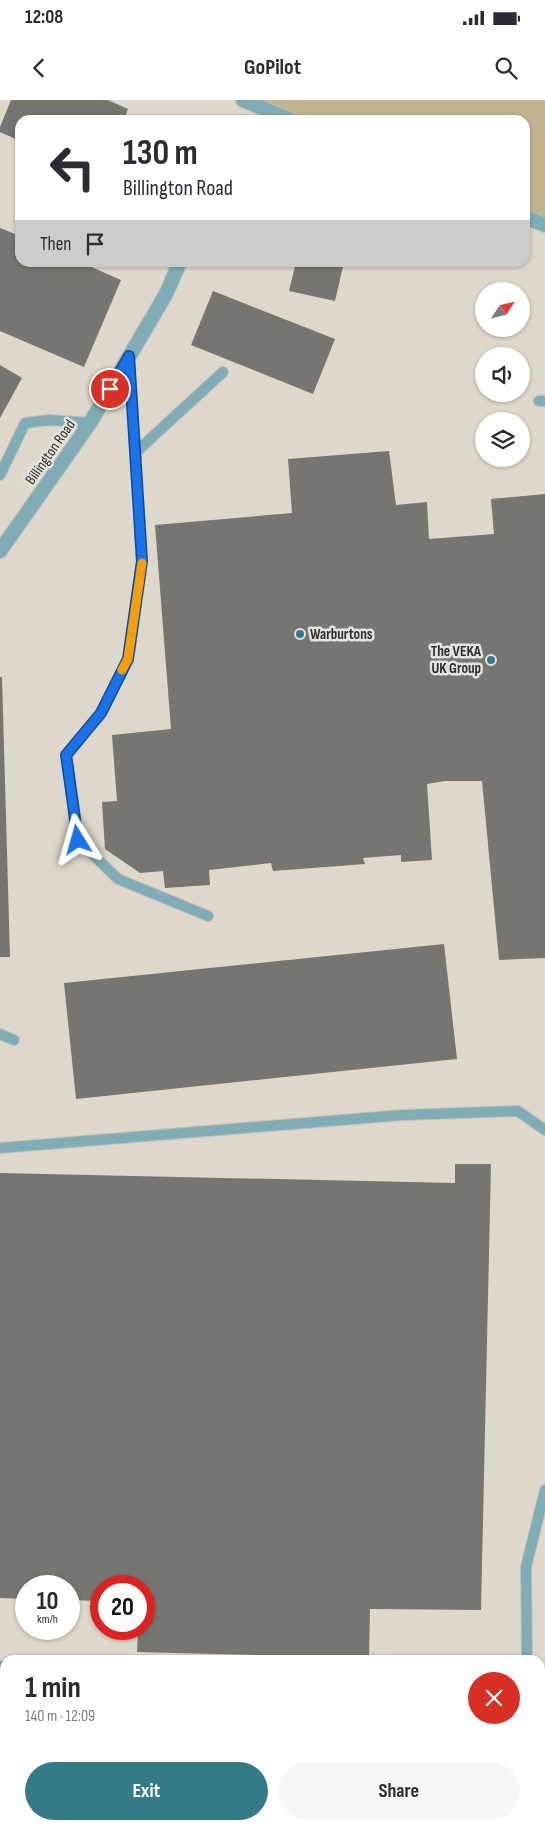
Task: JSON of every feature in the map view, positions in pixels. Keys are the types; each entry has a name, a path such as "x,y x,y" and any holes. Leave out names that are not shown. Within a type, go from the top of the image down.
{"street":[{"path":"243,100 279,115"},
{"path":"530,219 545,226"},
{"name":"Billington Road","path":"0,552 90,423 166,294 178,267"}],"lane":[{"path":"129,356 142,561 128,659 101,713 66,755 78,840 118,880 208,916"},
{"path":"136,452 223,372"},
{"path":"0,475 25,424 49,420 90,423"},
{"path":"0,1034 14,1040"},
{"path":"0,1148 403,1115 518,1112 545,1130"},
{"path":"527,1655 526,1567 545,1490"}],"shaded area":[{"path":"0,100 243,100 279,115 15,115 15,267 530,267 530,219 545,225 545,1655 0,1655"},
{"path":"243,100 545,100 545,226 530,219 530,115 279,115"}],"building":[{"path":"11,100 108,100 128,109 126,115 15,115 15,139 0,132 0,127"},
{"path":"0,228 15,234 15,267 91,267 121,280 84,367 0,331"},
{"path":"295,267 343,267 335,301 289,291"},
{"path":"213,291 335,339 313,394 191,345"},
{"path":"0,365 22,378 0,418"},
{"name":"Warburtons","path":"389,451 396,505 427,502 429,539 494,534 491,499 545,494 545,958 499,960 482,781 445,781 427,784 432,860 401,862 401,855 363,858 365,864 273,871 271,863 209,870 210,885 165,888 163,871 140,873 105,849 102,802 117,801 112,735 171,729 155,525 292,513 288,459"},
{"path":"0,677 2,677 10,957 0,957"},
{"path":"444,944 457,1059 76,1099 64,983"},
{"path":"455,1164 491,1164 481,1610 370,1609 369,1655 253,1655 137,1652 138,1640 155,1640 155,1575 90,1575 90,1601 80,1600 80,1575 15,1575 15,1599 0,1598 0,1173 455,1183"}],"slow traffic":[{"path":"122,670 128,659 142,563"}],"place":[{"name":"Warburtons","path":"300,634"},
{"name":"The VEKA UK Group","path":"491,660"}],"route":[{"path":"78,840 66,755 101,713 128,659 142,561 129,356 110,389"}]}
